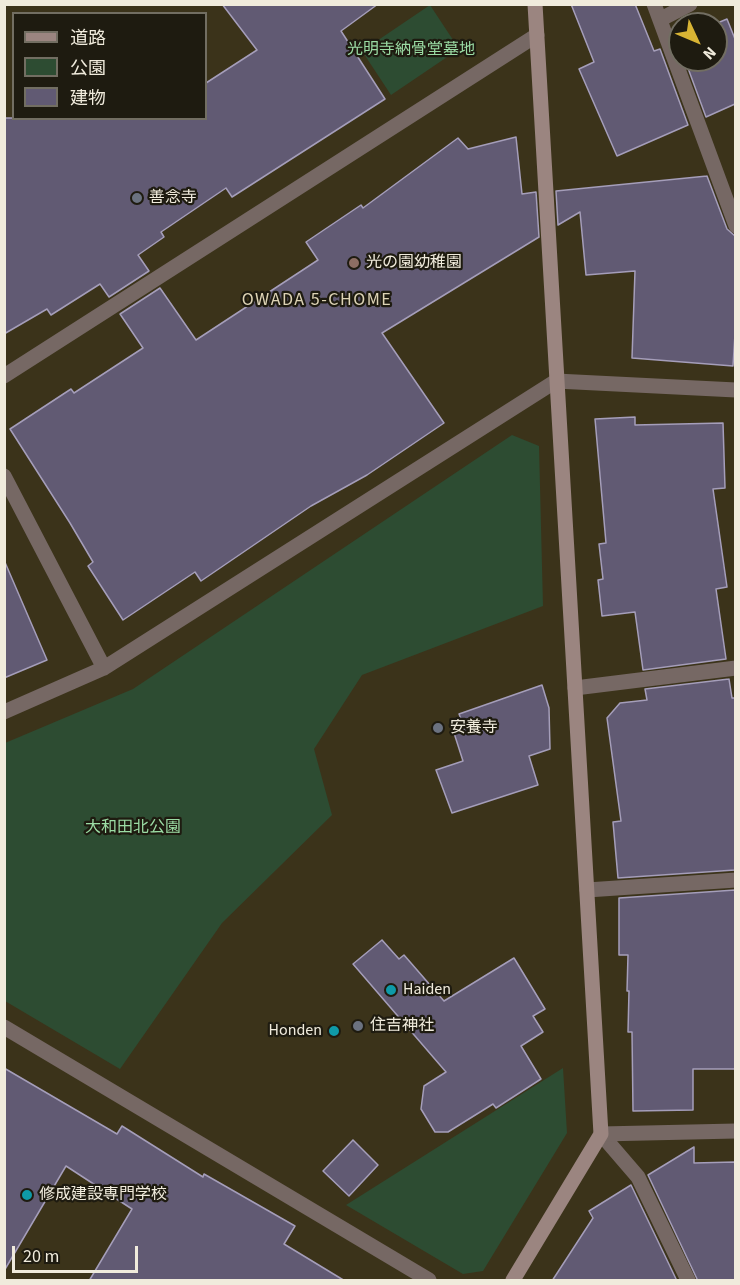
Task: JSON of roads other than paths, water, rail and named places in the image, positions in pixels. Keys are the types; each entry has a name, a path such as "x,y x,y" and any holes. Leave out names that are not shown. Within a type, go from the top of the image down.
{"street":[{"path":"513,1281 601,1134 535,4"},
{"path":"690,4 657,12 735,226"},
{"path":"4,376 537,35"},
{"path":"4,712 104,668 556,381 735,390"},
{"path":"4,476 104,668"},
{"path":"575,688 735,668"},
{"path":"587,891 735,880"},
{"path":"4,1027 429,1281"},
{"path":"601,1134 735,1131"},
{"path":"601,1134 638,1177 688,1281"}],"place":[{"name":"善念寺","path":"137,198"},
{"name":"光の園幼稚園","path":"354,263"},
{"name":"安養寺","path":"438,728"},
{"name":"Haiden","path":"391,990"},
{"name":"住吉神社","path":"358,1026"},
{"name":"Honden","path":"334,1031"},
{"name":"修成建設専門学校","path":"27,1195"}],"district":[{"name":"OWADA 5-CHOME","path":"317,301"}],"park label":[{"name":"光明寺納骨堂墓地","path":"411,50"},
{"name":"大和田北公園","path":"133,828"}]}
